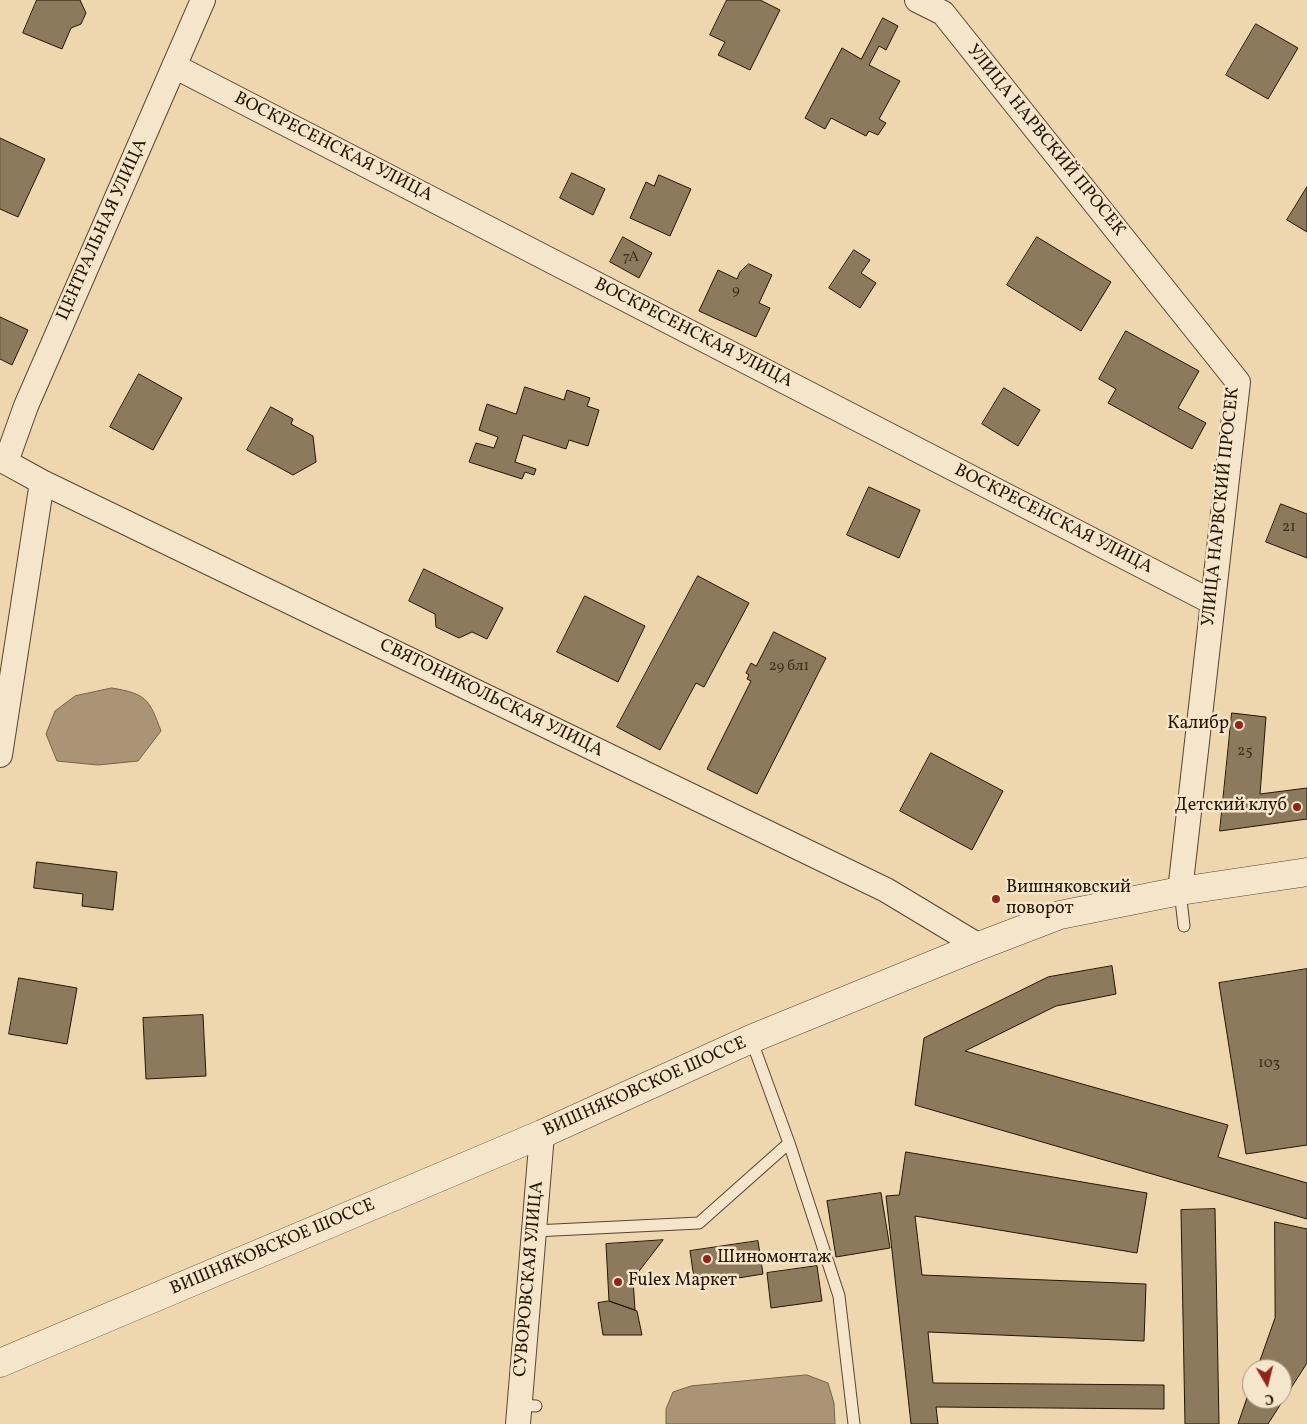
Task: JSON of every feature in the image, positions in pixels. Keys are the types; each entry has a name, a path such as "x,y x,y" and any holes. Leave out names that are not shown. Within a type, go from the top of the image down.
{"street":[{"name":"ЦЕНТРАЛЬНАЯ УЛИЦА","path":"3,460 203,0"},
{"name":"УЛИЦА НАРВСКИЙ ПРОСЕК","path":"917,0 943,13 1238,382 1180,891"},
{"name":"ВОСКРЕСЕНСКАЯ УЛИЦА","path":"174,66 1212,602"},
{"name":"СВЯТОНИКОЛЬСКАЯ УЛИЦА","path":"3,460 42,482 886,890 978,946"},
{"path":"0,756 42,482"},
{"name":"ВИШНЯКОВСКОЕ ШОССЕ","path":"0,1363 542,1134 751,1040 978,946 1060,915 1180,891 1307,872"},
{"name":"СУВОРОВСКАЯ УЛИЦА","path":"525,1412 534,1231 542,1134"}],"lane":[{"path":"1180,891 1184,926"},
{"path":"751,1040 789,1143 838,1296 854,1424"},
{"path":"534,1231 699,1223 789,1143"}],"shaded area":[{"path":"112,688 133,693 145,700 153,712 161,731 138,761 98,765 57,761 46,734 55,711 75,696"},
{"path":"807,1375 828,1383 834,1403 835,1424 666,1424 666,1409 673,1392 691,1386"}],"building":[{"path":"37,0 80,0 86,13 81,24 71,28 62,49 23,33"},
{"path":"727,0 760,0 780,10 750,70 718,55 725,42 710,35"},
{"path":"883,18 898,26 886,50 879,46 869,65 900,81 879,119 886,123 878,135 869,131 866,136 831,118 825,129 805,118 842,48 861,59"},
{"path":"1256,24 1298,48 1268,99 1226,75"},
{"path":"0,138 45,159 18,217 0,209"},
{"path":"572,173 605,189 593,215 560,198"},
{"path":"659,175 691,189 670,236 630,218 646,182 654,186"},
{"path":"1307,187 1307,232 1287,220"},
{"path":"623,237 652,253 639,278 610,262"},
{"path":"1037,237 1111,282 1081,331 1007,285"},
{"path":"854,250 870,260 861,273 876,283 860,308 829,288"},
{"path":"749,264 772,275 759,303 770,308 756,337 699,311 718,270 737,279 740,272"},
{"path":"0,317 28,330 12,365 0,359"},
{"path":"1126,331 1199,371 1178,408 1206,423 1192,449 1108,403 1116,389 1099,379"},
{"path":"139,374 182,398 153,450 110,427"},
{"path":"525,387 564,400 567,390 590,398 587,406 599,410 588,446 569,440 566,449 523,435 515,462 536,469 534,475 525,472 522,479 469,462 476,443 494,448 498,437 479,430 487,404 516,414"},
{"path":"1004,388 1040,410 1018,446 982,424"},
{"path":"271,407 293,419 291,424 313,436 316,462 293,475 247,450"},
{"path":"869,487 920,510 899,558 847,535"},
{"path":"1281,504 1307,514 1307,558 1266,542"},
{"path":"424,569 503,608 487,639 472,632 459,638 436,627 435,614 409,601"},
{"path":"698,576 749,603 704,687 696,683 660,750 617,727"},
{"path":"585,596 645,626 618,682 557,652"},
{"path":"774,632 826,658 757,794 707,769 751,681 747,679 749,675 746,673 751,663 756,666"},
{"path":"1232,713 1266,717 1260,794 1307,788 1307,819 1220,831"},
{"path":"931,753 1003,791 972,850 900,811"},
{"path":"37,862 117,872 113,910 82,906 83,894 34,888"},
{"path":"1112,966 1116,994 1056,1006 965,1051 1228,1125 1218,1157 1307,1183 1307,1219 915,1105 924,1038 1048,977"},
{"path":"1307,969 1307,1145 1246,1154 1219,983"},
{"path":"19,978 77,988 67,1044 9,1034"},
{"path":"203,1015 206,1076 146,1079 143,1018"},
{"path":"906,1152 1147,1193 1137,1253 915,1216 922,1275 1146,1284 1144,1341 928,1332 933,1383 1164,1385 1164,1409 936,1407 938,1424 911,1424 886,1196 899,1195"},
{"path":"881,1193 890,1248 836,1257 827,1201"},
{"path":"1215,1209 1219,1424 1185,1424 1181,1210"},
{"path":"1275,1222 1307,1229 1307,1363 1292,1386 1292,1359 1261,1359 1275,1318"},
{"path":"663,1240 633,1279 635,1310 609,1301 606,1244"},
{"path":"758,1241 763,1274 695,1285 690,1251"},
{"path":"817,1266 822,1301 771,1308 767,1273"},
{"path":"609,1301 637,1311 642,1335 603,1335 598,1303"},
{"path":"1243,1409 1278,1409 1268,1424 1238,1424"}],"place":[{"name":"Калибр","path":"1239,725"},
{"name":"Детский клуб","path":"1297,807"},
{"name":"Вишняковский поворот","path":"996,899"},
{"name":"Шиномонтаж","path":"707,1259"},
{"name":"Fulex Маркет","path":"618,1282"}]}
